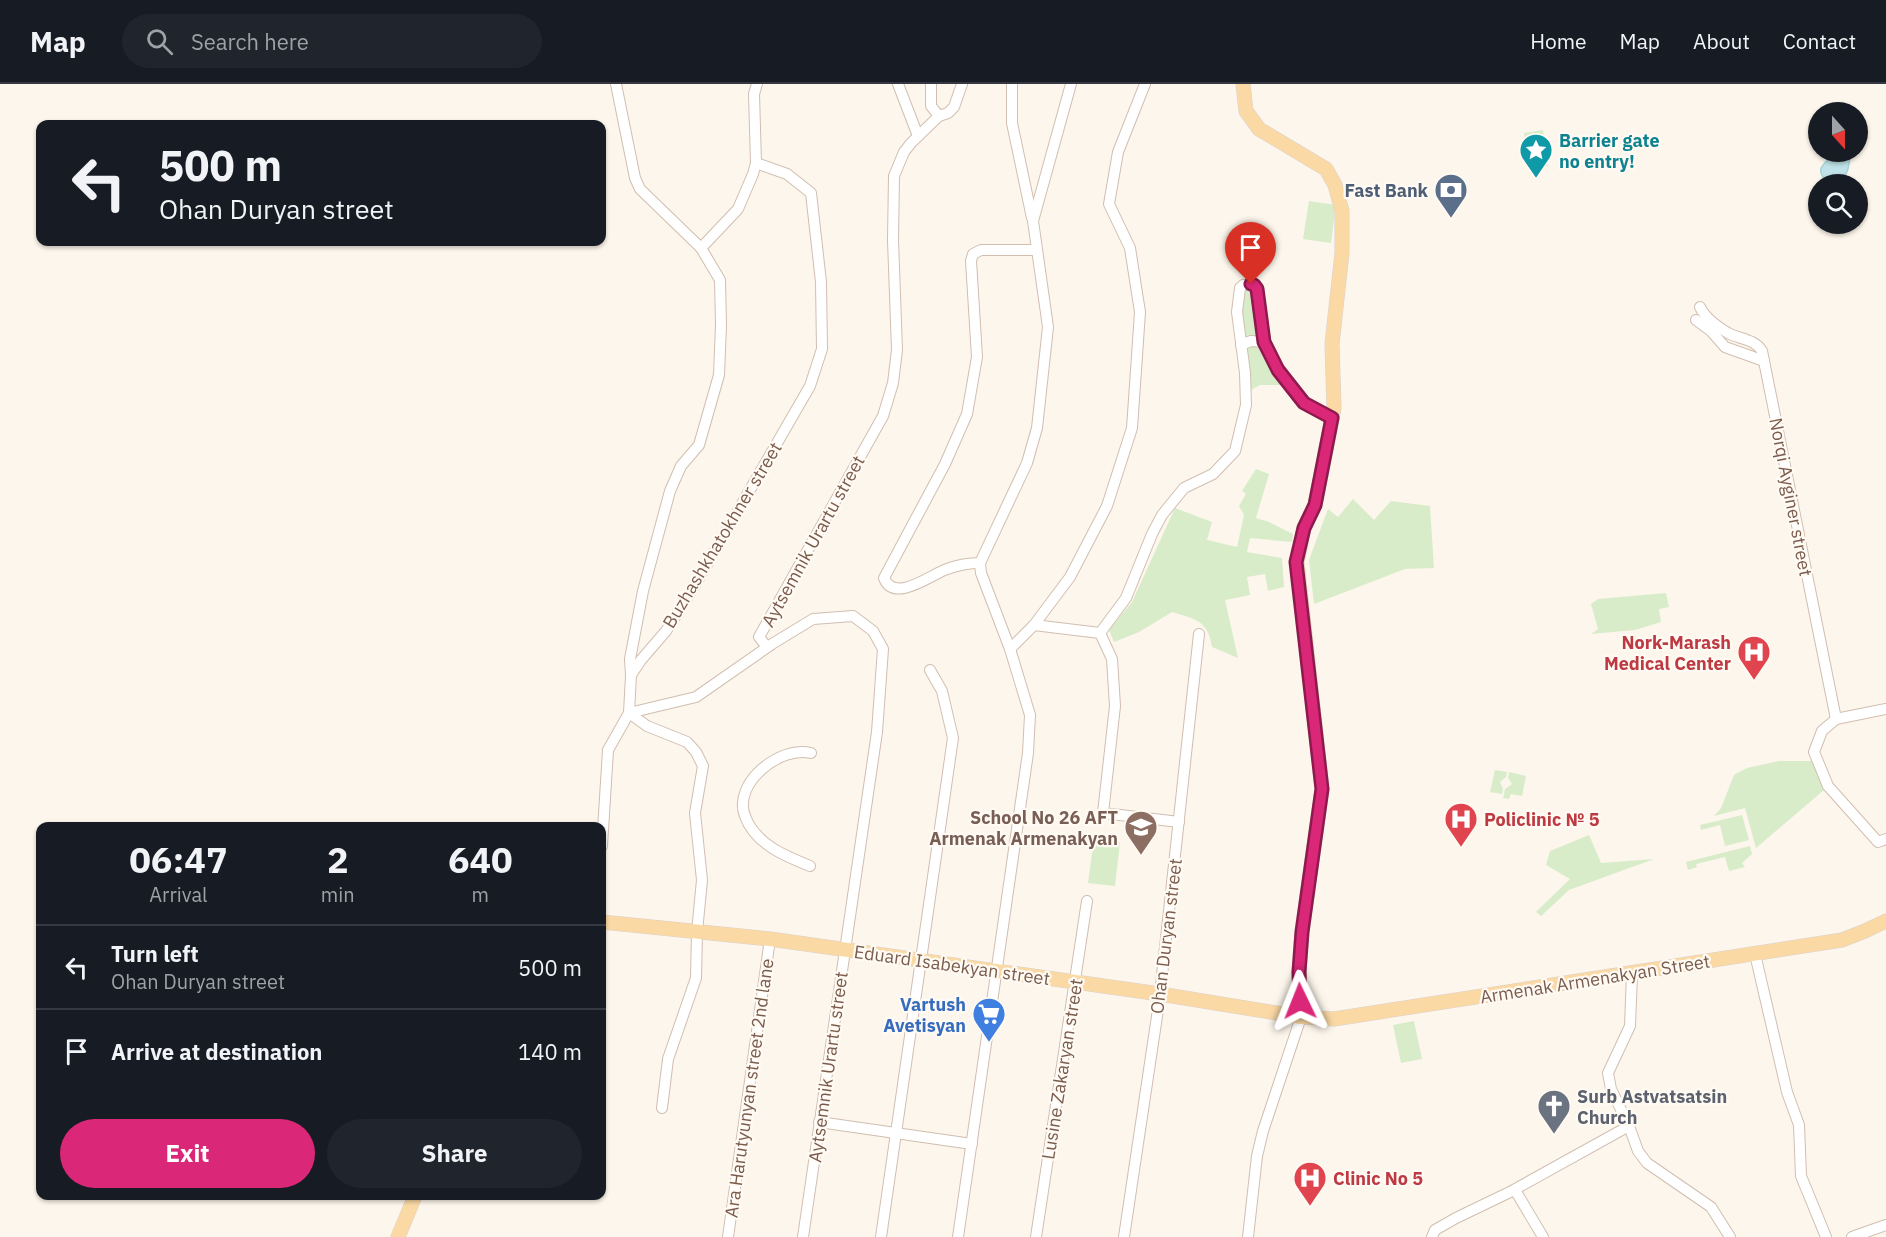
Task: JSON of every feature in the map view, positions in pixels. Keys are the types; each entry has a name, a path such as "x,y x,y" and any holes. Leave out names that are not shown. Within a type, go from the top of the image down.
{"main road":[{"path":"1243,84 1246,111 1259,129 1326,169 1342,204 1342,253 1332,344 1334,408 1315,505 1304,528 1296,562 1322,789 1302,932 1299,972 1301,1017"},
{"name":"Armenak Armenakyan Street","path":"1301,1017 1342,1018 1842,940 1886,921"},
{"name":"Eduard Isabekyan street","path":"606,922 770,939 1160,994 1301,1017"},
{"path":"398,1237 413,1200"}],"street":[{"path":"604,822 608,750 629,713 630,659 643,591 670,490 681,466 699,445 719,375 721,324 720,280 701,248 640,189 635,178 616,84"},
{"path":"701,248 738,209 753,174 756,163 754,94 757,84"},
{"path":"898,84 918,136"},
{"path":"931,84 931,106 939,116"},
{"name":"Aytsemnik Urartu street","path":"803,1237 873,762 883,649 873,632 853,616 813,619 767,648 759,637 883,416 893,383 897,350 893,240 894,176 904,152 939,116 948,113 954,107 962,84"},
{"path":"958,1237 998,971 1028,753 1030,715 1010,650 981,573 980,563 1027,463 1037,428 1048,327 1033,221 1012,123 1012,84"},
{"path":"1033,221 1071,84"},
{"path":"1010,650 1034,625 1070,578 1107,506 1132,428 1140,312 1130,248 1109,204 1118,152 1145,84"},
{"name":"Buzhashkhatokhner street","path":"631,675 666,631 695,585 810,386 822,349 821,282 811,193 787,174 756,163"},
{"path":"980,563 946,569 908,588 887,584 885,581 885,575 945,464 967,414 977,357 971,261 973,254 981,250 1037,250"},
{"path":"1100,633 1126,598 1162,514 1184,488 1213,474 1235,451 1246,405 1245,373 1237,312 1240,288 1247,284 1254,285 1257,289 1264,342 1278,370 1304,403 1332,418"},
{"path":"1700,307 1704,315 1728,333 1759,346 1764,361"},
{"path":"1696,320 1711,331 1725,347 1764,361"},
{"path":"1241,345 1251,341 1264,342"},
{"name":"Norqi Ayginer street","path":"1764,361 1836,719"},
{"path":"1034,625 1100,633"},
{"path":"1100,633 1112,659 1115,706 1103,813 1179,822"},
{"name":"Ohan Duryan street","path":"1128,1236 1160,994 1199,634"},
{"path":"629,713 696,697 767,648"},
{"path":"881,1237 952,738 942,691 930,670"},
{"path":"1886,709 1836,719 1826,725 1815,752 1827,786 1878,842 1886,839"},
{"path":"629,713 647,726 687,742 696,752 703,766 695,813 702,880 697,932 696,978 668,1059 662,1108"},
{"path":"810,866 777,852 767,845 750,826 742,807 749,784 770,763 789,753 804,751 811,753"},
{"name":"Lusine Zakaryan street","path":"1036,1237 1087,901"},
{"name":"Ara Harutyunyan street 2nd lane","path":"728,1237 770,939"},
{"path":"1755,954 1787,1092 1799,1125 1801,1176 1826,1237"},
{"path":"1632,974 1630,1026 1608,1074 1611,1089 1638,1151 1647,1163 1711,1207 1730,1237"},
{"path":"1248,1237 1257,1155 1301,1017"},
{"path":"819,1122 972,1144"},
{"path":"1432,1237 1435,1230 1456,1218 1515,1190 1629,1126"},
{"path":"1515,1190 1543,1237"},
{"path":"1852,1237 1886,1225"}],"green space":[{"path":"1543,130 1548,166 1529,169 1524,133"},
{"path":"1309,201 1336,205 1331,243 1303,239"},
{"path":"1251,288 1258,334 1244,339 1239,307 1243,289"},
{"path":"1247,345 1260,345 1282,385 1260,385 1251,390 1249,388"},
{"path":"1256,469 1269,474 1256,518 1293,534 1292,542 1250,538 1247,552 1282,558 1284,587 1268,591 1265,574 1247,577 1250,595 1225,600 1238,658 1212,647 1207,631 1199,622 1172,612 1139,632 1114,642 1109,630 1132,602 1175,508 1212,522 1207,540 1237,547 1244,515 1239,506 1246,494 1242,491"},
{"path":"1353,499 1374,520 1391,501 1430,506 1434,568 1405,569 1314,604 1309,560 1328,509 1338,517"},
{"path":"1666,593 1669,607 1659,609 1661,622 1635,630 1591,634 1598,629 1591,604 1598,599"},
{"path":"1779,761 1814,761 1824,790 1756,848 1745,808 1714,816 1721,808 1734,775 1747,768"},
{"path":"1495,770 1507,772 1506,777 1500,782 1503,789 1502,794 1490,792"},
{"path":"1509,772 1526,776 1522,796 1511,794 1509,799 1503,798 1505,789 1512,784 1508,778"},
{"path":"1742,815 1749,840 1725,846 1720,825 1701,830 1700,825"},
{"path":"1589,835 1601,863 1654,859 1569,890 1541,916 1536,912 1570,879 1546,865 1550,851"},
{"path":"1094,839 1120,842 1115,886 1088,883"},
{"path":"1750,846 1752,854 1742,863 1745,867 1729,871 1725,857 1696,864 1697,867 1688,870 1686,862"},
{"path":"1414,1021 1422,1059 1401,1063 1393,1025"}],"water":[{"path":"1826,162 1849,162 1846,174 1822,174 1822,166"}],"place":[{"name":"Barrier gate no entry!","path":"1536,179"},
{"name":"Fast Bank","path":"1451,219"},
{"name":"Nork-Marash Medical Center","path":"1754,681"},
{"name":"Policlinic № 5","path":"1461,848"},
{"name":"School No 26 AFT Armenak Armenakyan","path":"1141,856"},
{"name":"Vartush Avetisyan","path":"989,1043"},
{"name":"Surb Astvatsatsin Church","path":"1554,1135"},
{"name":"Clinic No 5","path":"1310,1207"}],"route":[{"path":"1251,284 1257,289 1264,342 1278,370 1304,403 1332,418 1315,505 1304,528 1296,562 1322,789 1302,932 1299,972 1300,1001"}]}
